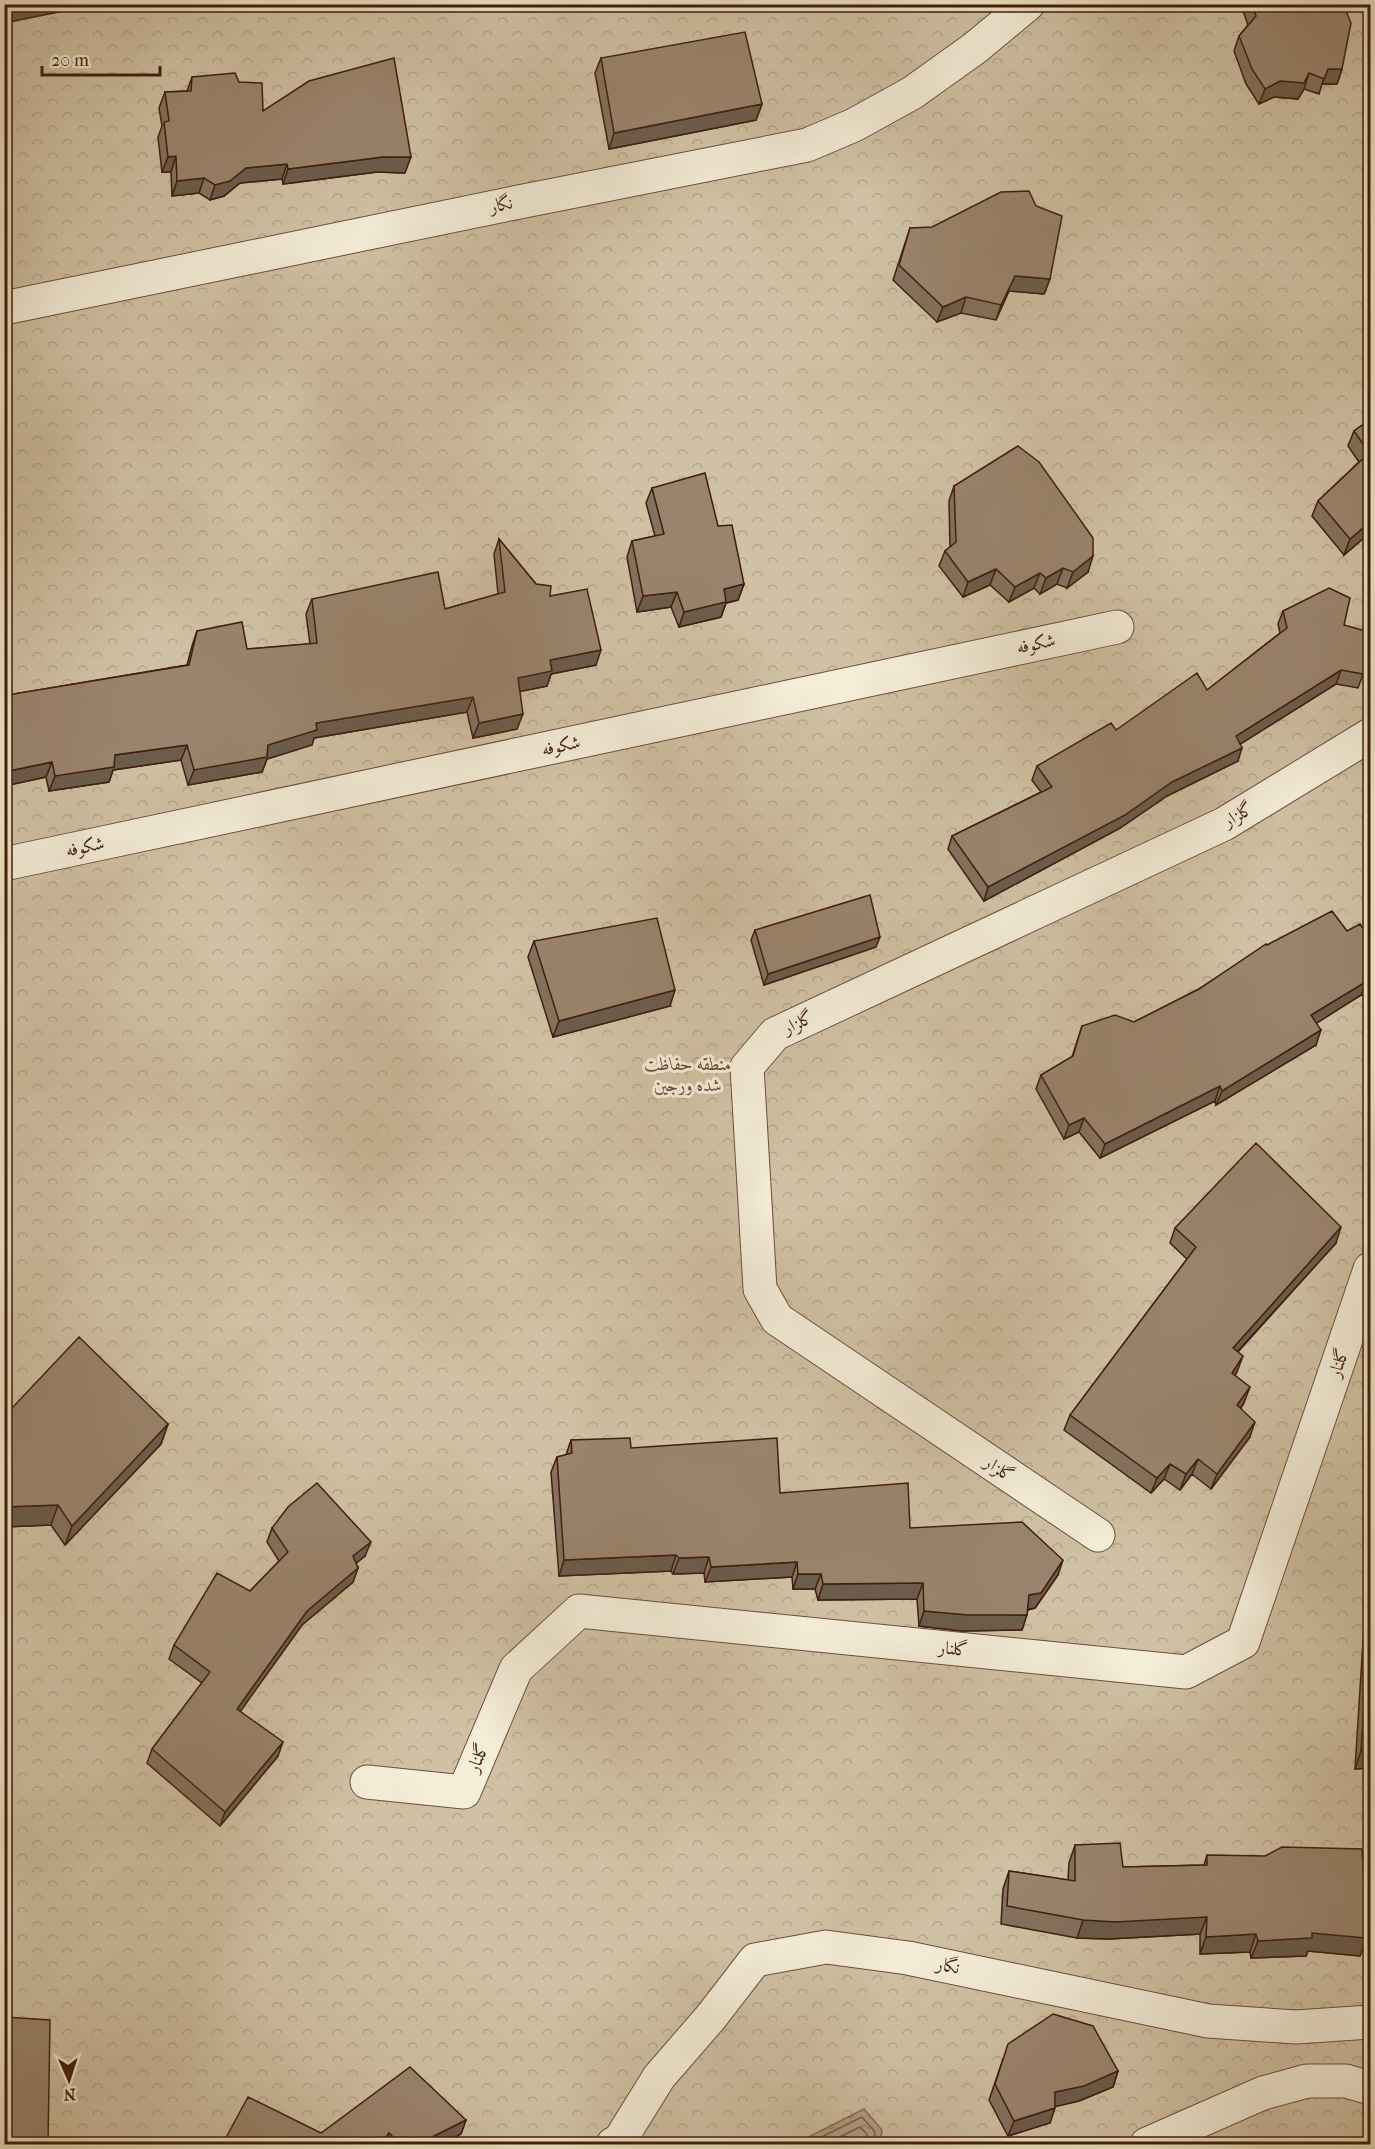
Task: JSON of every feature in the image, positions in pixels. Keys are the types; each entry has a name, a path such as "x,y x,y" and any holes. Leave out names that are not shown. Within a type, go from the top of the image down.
{"street":[{"name":"نگار","path":"975,48 1011,4"},
{"name":"نگار","path":"4,308 807,145 854,125 912,93 975,48 1028,4"},
{"name":"شکوفه","path":"4,864 1117,627"},
{"name":"گلزار","path":"1098,1535 777,1319 760,1289 747,1067 774,1034 1224,824 1371,735"},
{"name":"گلنار","path":"367,1782 464,1792 516,1669 579,1611 1186,1672 1243,1642 1371,1269"},
{"name":"نگار","path":"614,2145 620,2140 659,2077 711,2017 755,1960 826,1947 908,1958 1208,2021 1296,2027 1371,2022"},
{"path":"1148,2145 1263,2093 1307,2081 1346,2081 1371,2088"}],"green space":[{"name":"منطقه حفاظت شده ورجین","path":"5,5 1370,5 1370,2144 5,2144"}],"water":[{"path":"864,2109 882,2130 880,2144 795,2144"}],"building":[{"path":"4,4 48,4 4,13"},
{"path":"1252,4 1343,4 1351,23 1342,69 1328,69 1324,79 1309,73 1304,83 1280,81 1265,89 1252,69 1239,36 1256,16"},
{"path":"745,32 762,104 614,133 601,58"},
{"path":"394,58 411,157 383,157 288,169 287,164 246,168 230,181 215,185 204,178 177,181 176,156 168,157 164,122 169,121 165,92 191,91 192,77 235,73 239,82 262,83 263,111 309,81"},
{"path":"1029,191 1036,206 1062,216 1050,279 1015,276 1001,305 966,297 943,307 899,265 910,228 932,227 1001,192"},
{"path":"1371,419 1371,521 1350,539 1318,501 1369,453 1354,431"},
{"path":"1018,446 1039,462 1093,538 1093,556 1073,572 1063,568 1046,578 1040,573 1015,587 996,569 968,582 945,551 956,542 954,486"},
{"path":"705,473 718,526 732,525 744,584 724,589 726,602 684,612 677,592 643,596 632,541 664,534 652,488"},
{"path":"499,539 536,584 551,586 550,596 587,589 601,650 550,660 552,671 518,678 523,714 479,723 473,697 316,723 317,730 268,745 267,757 194,770 187,745 115,755 114,767 55,776 52,762 4,772 4,683 8,695 189,665 197,631 242,622 247,649 317,643 312,599 438,572 445,609 505,592"},
{"path":"1329,588 1350,598 1344,625 1366,631 1363,674 1341,670 1236,736 1242,748 1172,782 1125,815 988,887 952,836 1052,787 1037,766 1111,723 1116,730 1197,673 1207,690 1287,628 1283,611"},
{"path":"870,895 880,937 768,974 755,930"},
{"path":"1332,911 1347,931 1360,924 1371,940 1371,982 1367,981 1311,1015 1321,1030 1222,1091 1220,1086 1105,1144 1084,1118 1069,1125 1041,1075 1073,1056 1082,1026 1115,1015 1134,1022 1199,989 1266,944"},
{"path":"657,918 675,990 559,1021 534,941"},
{"path":"1256,1143 1341,1227 1233,1348 1243,1356 1232,1373 1250,1387 1237,1405 1255,1422 1217,1474 1198,1459 1186,1474 1170,1464 1157,1478 1070,1415 1196,1247 1175,1228"},
{"path":"79,1337 168,1424 72,1526 58,1505 4,1507 4,1407 13,1407"},
{"path":"630,1438 631,1448 777,1438 780,1493 908,1483 910,1528 1022,1522 1063,1560 1041,1593 1029,1595 1027,1615 968,1615 924,1611 923,1583 823,1584 821,1574 798,1574 797,1562 711,1567 709,1557 679,1558 676,1555 564,1560 557,1457 572,1453 571,1440"},
{"path":"317,1483 371,1542 353,1556 358,1568 307,1611 237,1709 283,1742 225,1812 152,1749 210,1672 174,1645 217,1573 250,1591 288,1552 272,1528 288,1507"},
{"path":"1371,1599 1371,1751 1361,1751"},
{"path":"1120,1843 1123,1867 1207,1865 1207,1855 1265,1856 1282,1847 1362,1849 1364,1884 1371,1880 1371,1928 1366,1928 1366,1938 1312,1933 1312,1938 1258,1941 1256,1934 1206,1937 1207,1917 1115,1922 1083,1920 1007,1906 1009,1871 1075,1881 1075,1845"},
{"path":"1053,2014 1093,2026 1118,2071 1084,2086 1055,2092 1055,2108 1014,2121 995,2084 1008,2044"},
{"path":"4,2017 50,2020 48,2145 4,2145"},
{"path":"410,2067 466,2120 416,2145 401,2145 389,2133 381,2145 222,2145 248,2097 321,2133"}]}
